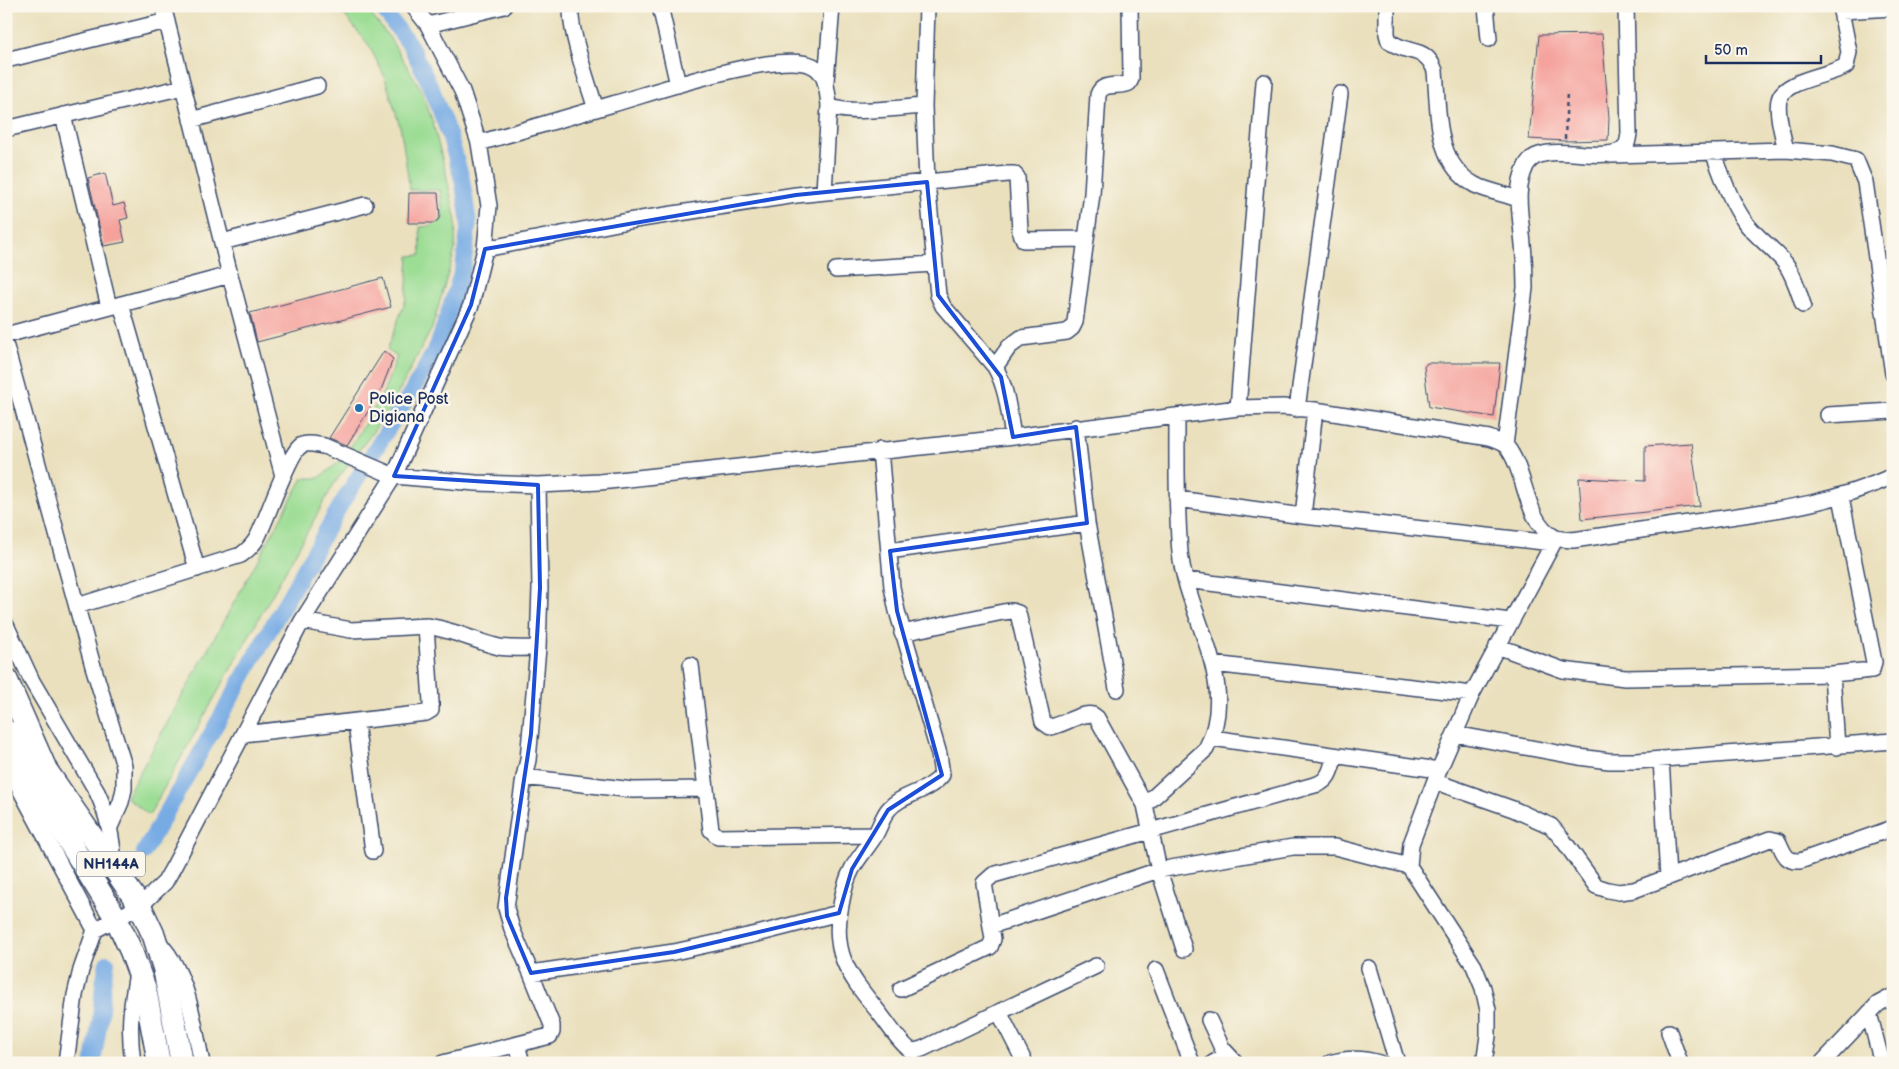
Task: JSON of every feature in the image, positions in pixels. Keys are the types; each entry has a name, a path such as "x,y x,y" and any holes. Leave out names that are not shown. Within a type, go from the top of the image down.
{"highway":[{"name":"NH144A","path":"6,679 46,770 140,906 154,936 164,968 182,1063"},
{"name":"NH144A","path":"6,731 65,835 116,918 145,989 158,1063"}],"street":[{"path":"66,1063 75,994 81,970 96,930 140,906 165,882 302,621 394,476 472,305 485,249 489,206 479,143 462,91 428,25 413,6"},
{"path":"428,25 504,6"},
{"path":"572,6 572,26 596,109"},
{"path":"660,6 678,85"},
{"path":"824,192 829,106 826,81 832,6"},
{"path":"927,6 924,106 927,182 938,295 943,306 995,367 1005,389 1013,437"},
{"path":"995,367 1009,347 1021,338 1067,332 1075,322 1092,194 1100,90 1109,85 1125,85 1131,79 1130,6"},
{"path":"1387,6 1387,34 1389,41 1425,55 1430,59 1435,71 1442,142 1452,166 1461,176 1475,185 1518,199"},
{"path":"1486,6 1489,39"},
{"path":"1606,155 1620,151 1627,144 1629,134 1626,6"},
{"path":"1786,150 1778,100 1782,92 1790,86 1838,71 1846,66 1849,52 1841,9 1893,8"},
{"path":"6,60 165,13 230,275 283,476"},
{"path":"479,143 724,72 781,62 812,65 821,71 826,81"},
{"path":"1238,408 1264,82"},
{"path":"191,120 317,86"},
{"path":"6,129 183,87"},
{"path":"1297,409 1340,94"},
{"path":"829,106 834,110 851,111 924,106"},
{"path":"63,115 115,305 197,569"},
{"path":"1505,445 1525,288 1525,266 1518,199 1521,180 1527,164 1534,158 1547,154 1564,152 1606,155 1786,150 1845,156 1856,160 1865,182 1893,374"},
{"path":"1714,152 1732,200 1753,231 1784,262 1797,284 1803,304"},
{"path":"485,249 628,222 796,195 1014,174 1019,183 1020,231 1024,240 1086,239"},
{"path":"222,242 365,205"},
{"path":"836,270 934,264"},
{"path":"6,335 230,275"},
{"path":"6,347 77,606 124,766 124,789 121,802 110,827"},
{"path":"77,606 242,555 258,537 283,476 297,448 303,444 324,446 394,476 476,483 538,485 600,482 1013,437 1238,408 1315,410 1489,438 1505,445 1517,466 1536,519 1554,540"},
{"path":"1303,516 1315,410"},
{"path":"1828,415 1893,411"},
{"path":"1144,805 1206,750 1216,724 1218,706 1214,664 1186,580 1180,553 1177,499 1177,416"},
{"path":"1076,428 1087,523 1117,689"},
{"path":"880,450 892,587 902,633 939,754 942,775 928,787 903,798 888,810 876,835 852,869 846,882 839,912 837,936 841,955 860,990 910,1050 915,1051 1096,966"},
{"path":"1177,499 1303,516 1554,540 1573,540 1791,508 1841,497 1893,476"},
{"path":"443,1063 544,1039 550,1036 552,1032 552,1025 512,929 506,908 531,734 538,648 540,588 538,485"},
{"path":"1497,646 1563,670 1602,677 1832,674 1872,670 1874,666 1841,497"},
{"path":"889,551 1087,523"},
{"path":"1484,1063 1488,1036 1488,1010 1483,988 1474,966 1409,866 1411,844 1437,776 1472,694 1554,540"},
{"path":"1186,580 1510,621"},
{"path":"902,633 1003,612 1018,613 1043,722 1050,727 1059,726 1084,715 1093,715 1097,718 1144,805 1159,870 1184,949"},
{"path":"302,621 352,630 426,626 448,630 500,647 538,648"},
{"path":"6,625 32,681 106,810 115,869"},
{"path":"243,734 426,713 431,710 426,626"},
{"path":"1214,664 1472,694"},
{"path":"691,665 711,830 718,837 876,835"},
{"path":"1832,674 1837,747"},
{"path":"356,722 373,851"},
{"path":"1455,734 1609,761 1837,747 1893,741"},
{"path":"1212,738 1335,756 1437,776 1551,826 1596,886 1619,892 1634,890 1770,839 1778,841 1786,858 1790,861 1800,861 1893,828"},
{"path":"901,989 987,949 993,943 984,883 993,875 1324,782 1328,777 1335,756"},
{"path":"1661,759 1668,877"},
{"path":"6,763 96,930"},
{"path":"524,777 632,790 706,789"},
{"path":"991,926 1159,870 1268,851 1316,846 1335,847 1409,866"},
{"path":"531,973 674,952 761,933 839,912"},
{"path":"154,936 172,958 182,976 202,1063"},
{"path":"1369,968 1397,1063"},
{"path":"133,1063 129,1038 129,1021 138,970"},
{"path":"1156,970 1192,1063"},
{"path":"1822,1063 1878,1004 1893,996"},
{"path":"999,1012 1025,1063"},
{"path":"1869,1013 1882,1063"},
{"path":"1209,1020 1222,1048 1232,1059"},
{"path":"1669,1032 1680,1063"},
{"path":"517,1045 522,1063"},
{"path":"1213,1063 1232,1059"},
{"path":"1330,1063 1352,1059 1367,1059 1379,1063"}],"path":[{"path":"1564,152 1567,91"}],"highlighted area":[{"path":"927,182 938,295 1001,377 1013,437 1076,427 1087,523 890,551 897,611 942,775 888,810 852,869 839,913 674,952 531,973 507,916 506,898 531,734 540,588 538,485 394,476 471,305 485,249 796,195"}],"green space":[{"path":"337,6 364,6 389,37 421,89 432,120 446,173 456,221 455,250 432,328 389,410 334,484 149,815 126,797 303,478 319,478 343,459 383,393 397,357 387,350 406,299 409,256 421,255 420,227 431,226 442,220 440,190 410,190 401,130 384,75 368,44"}],"building":[{"path":"1602,34 1609,118 1608,140 1565,141 1529,139 1539,35"},
{"path":"105,173 113,206 124,203 128,218 120,220 125,242 104,246 88,178"},
{"path":"409,193 438,193 440,216 438,220 434,223 408,223"},
{"path":"383,278 391,307 257,342 250,313"},
{"name":"Police Post Digiana","path":"384,351 393,359 381,390 347,445 329,438"},
{"path":"1427,363 1500,363 1494,417 1429,407 1424,367"},
{"path":"1691,443 1700,506 1582,519 1579,478 1645,481 1645,446"}],"waterway":[{"path":"144,852 340,506 418,381 438,344 463,268 469,223 462,179 449,135 432,89 410,45 380,6"},
{"path":"93,1063 107,963"}],"place":[{"name":"Police Post Digiana","path":"359,408"}]}
